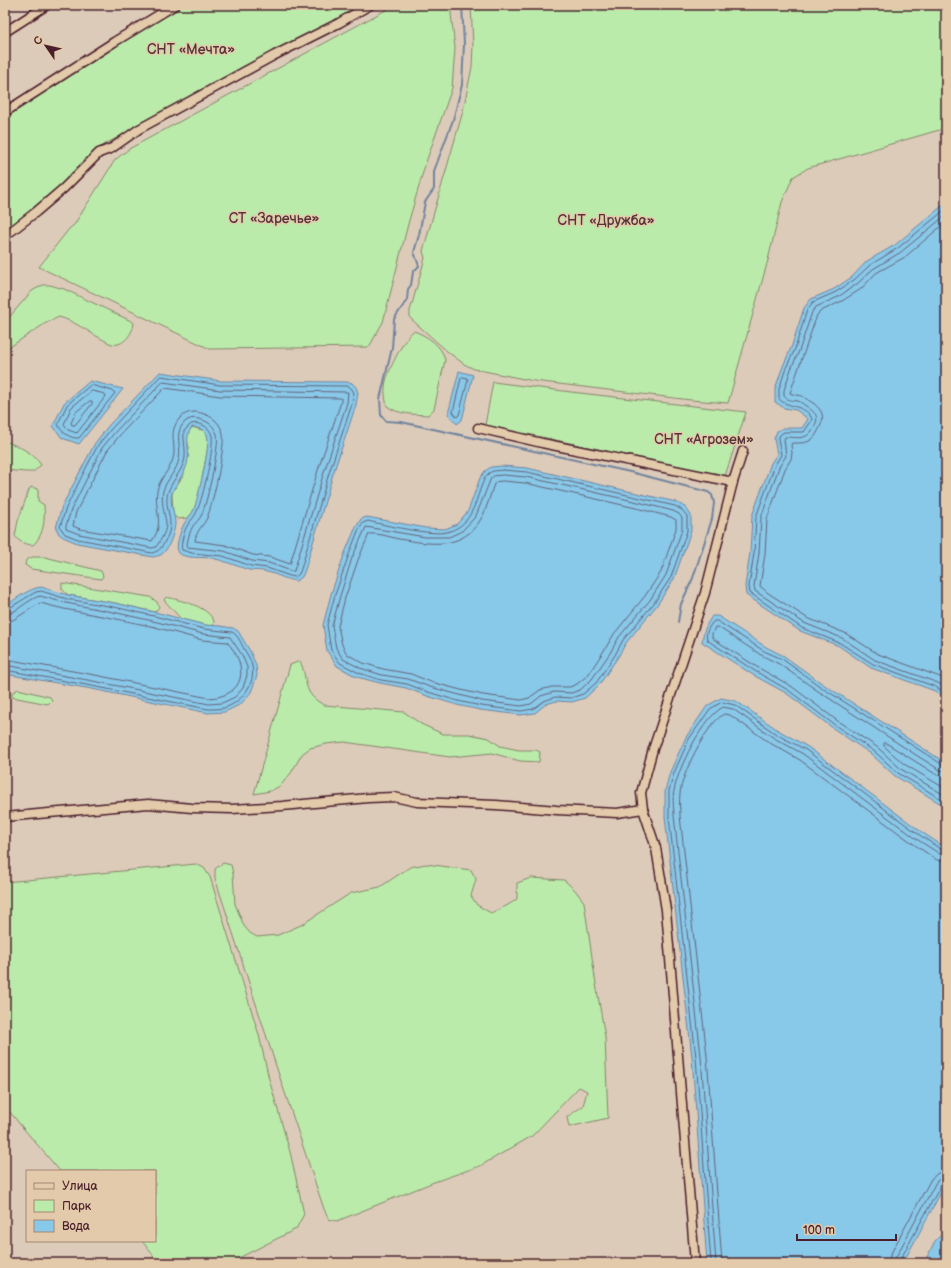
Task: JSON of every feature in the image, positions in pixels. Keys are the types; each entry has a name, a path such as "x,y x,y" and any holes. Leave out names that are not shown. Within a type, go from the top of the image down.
{"street":[{"path":"5,32 46,5"},
{"path":"5,112 175,5"},
{"path":"5,236 64,188 100,153 112,148 139,129 370,5"},
{"path":"478,428 733,482"},
{"path":"695,1263 666,910 656,848 643,809 641,793 644,778 705,592 733,482 743,451"},
{"path":"5,817 148,804 192,808 232,809 394,797 417,802 496,805 617,813 643,809"}],"green space":[{"name":"СНТ «Мечта»","path":"178,5 364,5 342,20 105,144 62,188 5,235 5,115"},
{"name":"СТ «Заречье»","path":"395,5 450,5 455,48 452,88 425,165 383,322 369,347 210,349 39,267 69,229 74,225 115,160 129,149"},
{"name":"СНТ «Дружба»","path":"471,5 946,5 946,128 808,168 793,177 782,202 768,260 728,403 534,381 474,369 464,364 448,352 410,318 410,311 425,258 423,251 463,111 472,67 473,45"},
{"path":"43,285 50,285 64,289 131,321 134,323 130,335 120,343 112,344 59,317 46,323 5,350 5,322 32,291"},
{"path":"414,331 433,342 441,350 445,360 434,409 428,415 406,414 396,411 387,406 386,400 385,384 387,376 402,346"},
{"name":"СНТ «Агрозем»","path":"493,382 746,412 725,476 485,425"},
{"path":"192,427 205,431 208,436 208,447 198,499 193,512 188,518 178,519 173,515 172,493 184,474 189,448 187,439 188,433"},
{"path":"5,441 34,456 41,465 33,472 5,470"},
{"path":"31,487 38,489 38,501 44,505 44,522 42,532 40,537 33,545 23,543 15,536 18,521"},
{"path":"33,557 45,557 101,571 103,576 101,579 31,569 25,565 26,560"},
{"path":"62,583 150,597 157,602 159,607 155,612 68,595 62,589"},
{"path":"166,597 200,607 214,621 213,626 181,619 164,600"},
{"path":"300,661 309,691 312,696 324,705 404,712 421,724 443,734 469,734 489,738 500,746 519,750 536,750 540,752 539,762 520,761 492,753 450,757 344,742 326,744 310,748 302,754 291,773 280,786 270,791 254,794 290,665"},
{"path":"18,689 50,697 52,700 48,704 12,697 12,693"},
{"path":"223,863 231,865 235,904 244,926 250,933 257,937 278,935 301,925 351,893 380,887 410,867 426,864 471,870 476,879 471,896 477,905 491,913 517,899 517,883 531,878 564,880 575,890 584,902 605,1037 608,1118 569,1127 567,1117 583,1106 587,1091 579,1087 532,1136 480,1166 434,1182 337,1221 329,1219 324,1209 281,1081 215,878 215,869"},
{"path":"196,864 204,868 210,877 259,1035 269,1079 290,1152 304,1214 296,1229 229,1263 155,1263 153,1255 143,1242 156,1242 156,1170 59,1170 23,1128 5,1106 5,882"}],"water":[{"path":"946,204 946,699 935,691 871,668 839,646 800,631 746,595 745,586 750,553 752,516 771,463 777,454 774,439 777,431 783,428 802,428 808,419 796,410 784,408 775,402 775,389 791,348 804,308 811,299 834,289 852,277 867,261 895,245"},
{"path":"459,371 473,375 462,420 457,424 448,414"},
{"path":"160,372 221,381 348,382 352,383 356,387 358,393 356,405 333,474 302,577 296,581 265,571 249,570 212,558 190,557 179,553 177,547 178,538 185,522 194,509 206,460 208,441 207,435 205,431 194,427 192,427 188,435 188,455 186,468 171,497 175,523 171,540 165,552 161,555 153,557 77,543 59,534 56,528 62,506 95,443 109,425"},
{"path":"90,381 123,389 79,444 62,438 53,426 64,403"},
{"path":"502,466 527,468 676,502 685,507 691,515 691,531 674,579 657,605 626,643 599,685 585,698 572,702 557,701 546,704 535,713 521,715 480,710 457,705 406,688 357,677 337,666 327,651 323,625 331,594 344,555 361,519 367,517 426,528 445,529 457,524 468,511 480,478 485,471 491,467"},
{"path":"41,587 68,595 115,603 205,625 233,628 238,631 250,651 256,665 257,676 251,692 241,704 225,712 208,713 92,689 5,674 5,607 27,592"},
{"path":"712,616 718,616 766,647 784,656 823,684 946,763 946,807 895,776 871,754 834,729 786,693 753,675 702,642 705,629"},
{"path":"721,698 736,701 778,730 808,747 923,833 946,848 946,1183 903,1263 707,1263 692,1057 665,817 665,791 670,772 686,737 707,706"},
{"path":"946,1230 946,1263 924,1263 935,1241"}],"waterway":[{"path":"462,5 464,44 462,85 453,120 434,171 434,189 425,202 419,235 414,252 419,266 413,272 411,285 408,289 407,300 394,319 392,348 380,399 381,415 386,421 401,422 630,472 708,492 712,495 714,503 712,519 693,578 681,604 678,622"}]}
